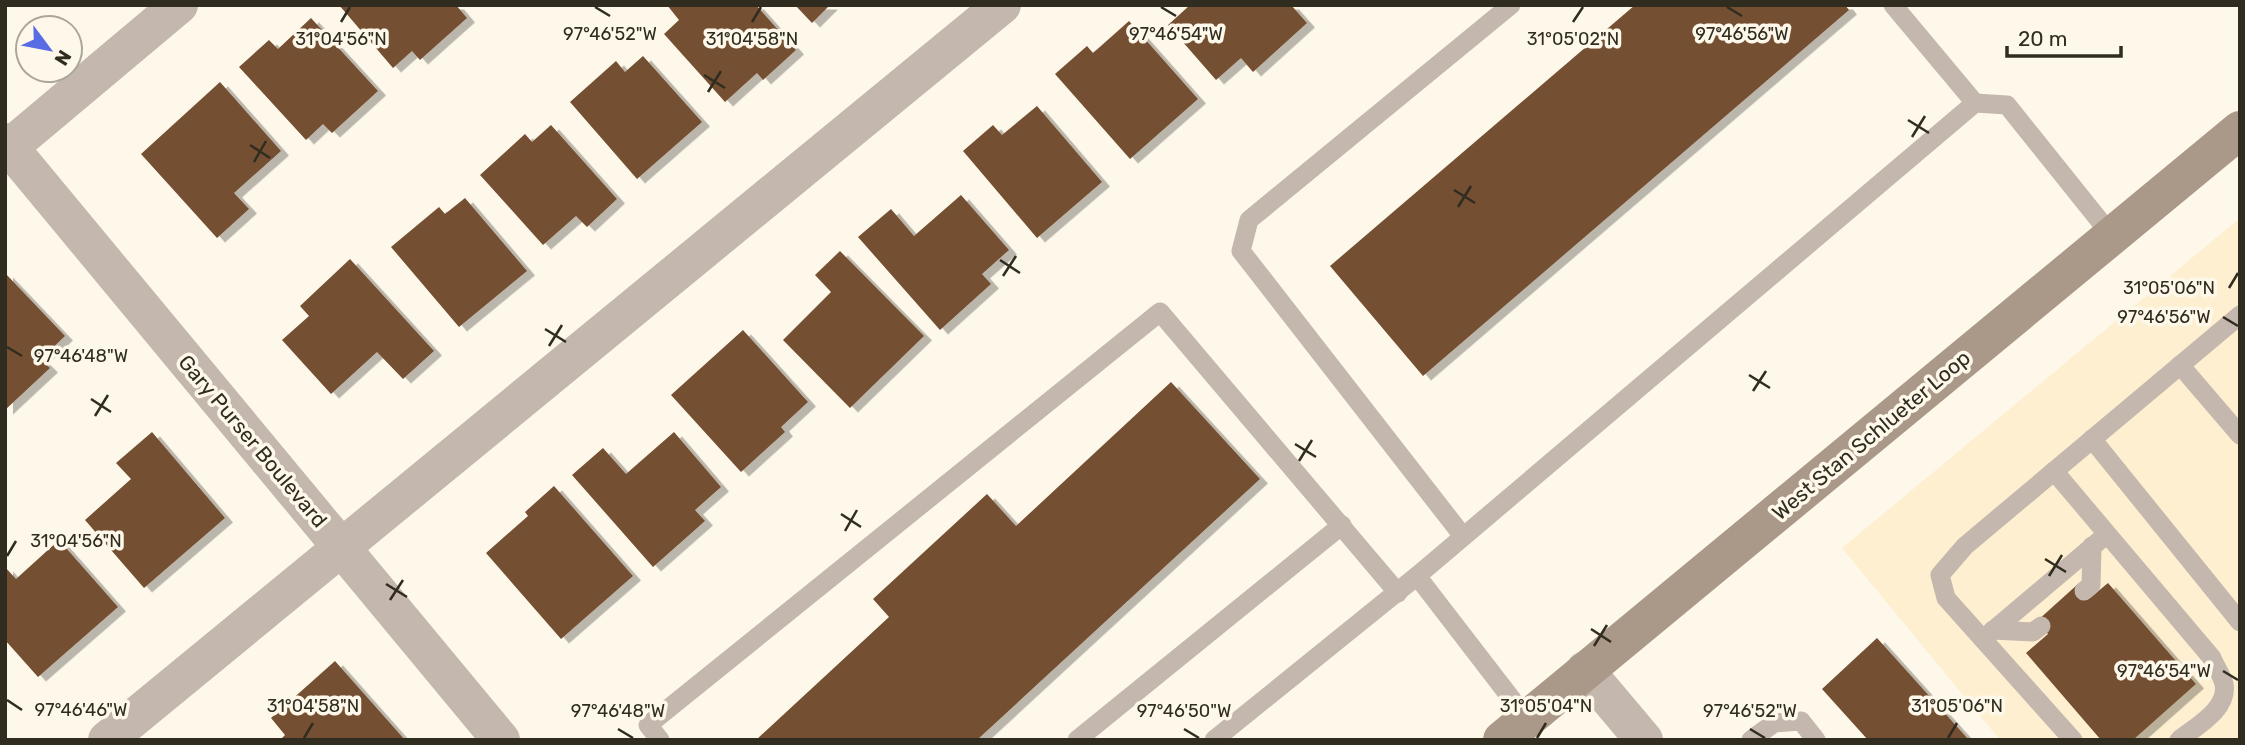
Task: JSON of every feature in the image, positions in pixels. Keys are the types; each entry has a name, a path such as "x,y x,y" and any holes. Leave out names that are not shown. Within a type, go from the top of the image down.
{"main road":[{"name":"West Stan Schlueter Loop","path":"1515,729 2240,130"}],"street":[{"path":"7,146 179,5"},
{"path":"107,740 1002,5"},
{"name":"Gary Purser Boulevard","path":"7,146 501,740"},
{"path":"1586,670 1644,740"}],"lane":[{"path":"1462,535 1241,251 1249,220 1511,5"},
{"path":"1894,5 1975,103"},
{"path":"1214,740 1398,593 1462,535 1975,103 2007,105 2112,236"},
{"path":"660,740 648,725 1160,313 1398,593"},
{"path":"2073,740 1988,634 1946,598 1940,575 1965,546 2240,315"},
{"path":"2180,365 2240,435"},
{"path":"2092,439 2240,622"},
{"path":"2054,471 2099,540 2212,657 2224,684 2223,697 2217,709 2179,740"},
{"path":"1076,740 1342,525"},
{"path":"2084,591 2091,584 2099,540"},
{"path":"1988,634 2099,540"},
{"path":"1417,576 1515,729"},
{"path":"1988,634 2033,632 2041,626"},
{"path":"1751,740 1774,723 1801,721 1816,740"}],"shaded area":[{"path":"2240,218 2240,740 2000,740 1842,548"}],"building":[{"path":"339,5 456,5 467,18 420,60 412,51 393,68"},
{"path":"667,5 756,5 796,50 763,80 757,73 725,102 664,34 679,20"},
{"path":"795,5 830,5 812,23"},
{"path":"1190,5 1291,5 1307,23 1253,72 1241,58 1216,80 1168,25"},
{"path":"1635,5 1845,5 1849,10 1423,376 1330,266"},
{"path":"311,18 378,91 332,133 323,124 306,140 239,67 269,40 278,49"},
{"path":"1129,21 1198,99 1130,159 1055,74 1087,46 1093,53"},
{"path":"643,56 702,122 637,179 570,102 616,61 625,72"},
{"path":"220,82 281,151 234,193 249,209 217,238 141,154"},
{"path":"1037,106 1102,182 1037,238 963,151 993,125 1002,135"},
{"path":"551,125 617,199 587,227 576,216 543,245 480,175 525,134 532,142"},
{"path":"961,195 1009,250 982,274 991,284 940,330 858,237 891,209 914,236"},
{"path":"465,198 527,271 459,327 391,247 439,207 445,214"},
{"path":"840,251 924,336 850,408 783,340 831,292 815,275"},
{"path":"350,259 434,351 403,379 377,352 331,394 282,340 309,316 300,306"},
{"path":"5,273 65,336 41,359 50,368 5,410"},
{"path":"743,330 808,402 781,427 785,432 741,472 671,395"},
{"path":"1171,382 1260,479 977,740 756,740 889,617 873,599 987,494 1016,526"},
{"path":"152,432 225,518 144,588 85,520 131,479 116,463"},
{"path":"674,432 721,487 695,510 705,521 653,567 572,475 603,448 626,474"},
{"path":"554,486 633,576 561,639 486,553 528,516 525,512"},
{"path":"59,540 118,607 38,677 5,640 5,567 16,579"},
{"path":"2108,583 2196,684 2133,740 2101,740 2026,653 2048,634 2037,621 2078,584 2090,598"},
{"path":"1877,638 1969,740 1868,740 1822,689"},
{"path":"335,661 405,740 280,740 285,735 271,718"}]}
